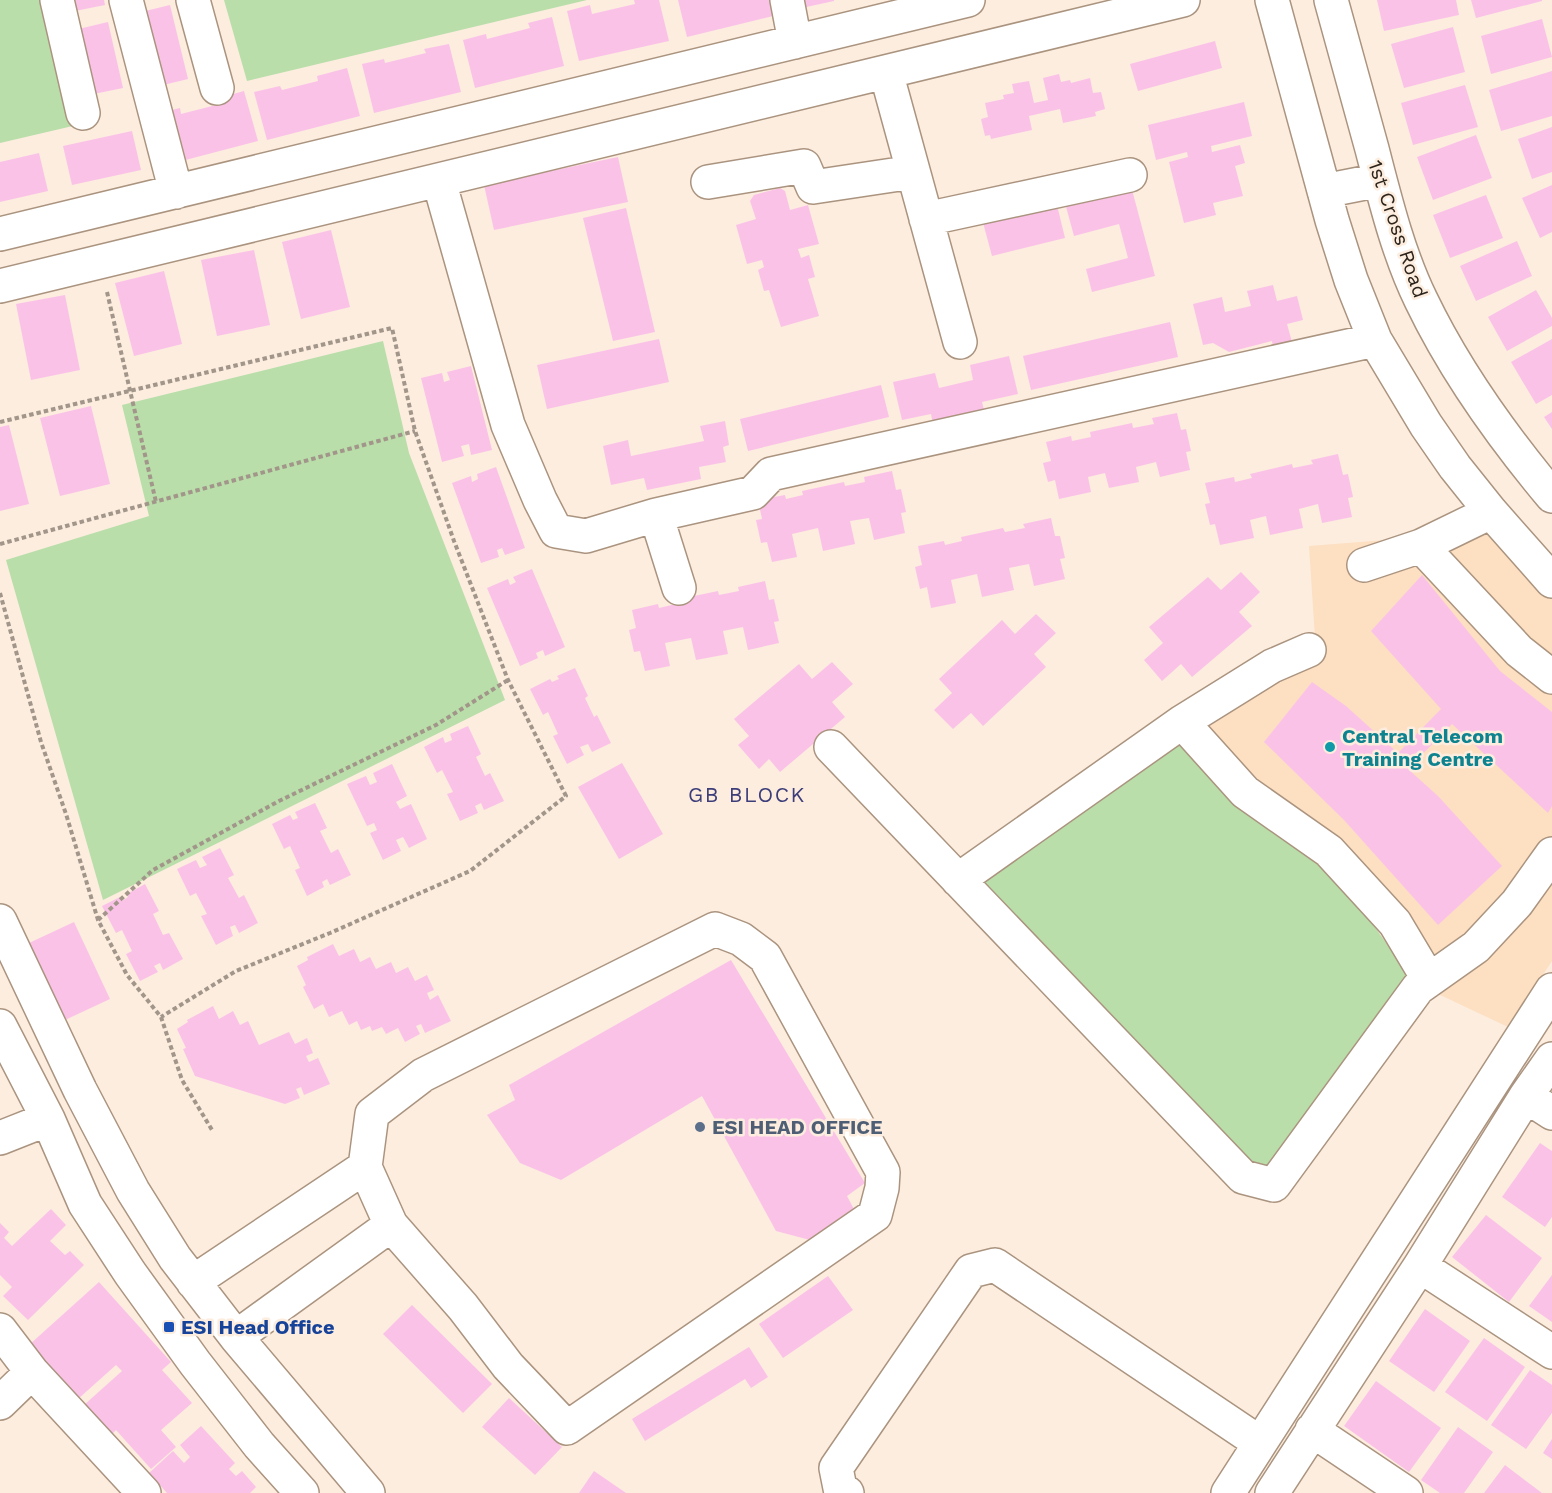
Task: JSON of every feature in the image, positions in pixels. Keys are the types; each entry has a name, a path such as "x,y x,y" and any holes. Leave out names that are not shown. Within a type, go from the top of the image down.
{"street":[{"path":"57,0 83,113"},
{"path":"126,0 176,192"},
{"path":"193,0 217,88"},
{"path":"787,0 795,42"},
{"path":"0,234 968,0"},
{"path":"0,286 1183,0"},
{"path":"1272,0 1324,191 1351,280 1375,340 1426,425 1491,512 1552,581"},
{"name":"1st Cross Road","path":"1331,0 1380,180 1405,261 1421,300 1474,394 1552,496"},
{"path":"886,72 960,342"},
{"path":"405,136 429,183 508,425 556,531 586,536 656,515 753,493 771,474 1375,340"},
{"path":"708,182 804,166 813,187 913,172"},
{"path":"926,219 1130,175"},
{"path":"1324,191 1380,180"},
{"path":"1364,565 1421,546 1491,512"},
{"path":"656,515 679,588"},
{"path":"1421,546 1519,651 1552,677"},
{"path":"958,880 1182,722 1272,666 1308,650"},
{"path":"1182,722 1245,792 1329,851 1395,924 1429,980"},
{"path":"831,747 1243,1177 1274,1185 1418,988 1476,947 1517,903 1552,854"},
{"path":"0,921 80,1090 134,1191 175,1258 236,1337 368,1493"},
{"path":"715,929 741,939 765,957 883,1172 882,1188 875,1215 567,1428 508,1366 463,1308 391,1225 365,1167 372,1114 423,1075 715,929"},
{"path":"1235,1490 1260,1443 1552,990"},
{"path":"0,1026 48,1119 85,1204 130,1273 202,1372 259,1444 302,1493"},
{"path":"1272,1493 1342,1388 1496,1144 1539,1104 1552,1059"},
{"path":"0,1138 48,1119"},
{"path":"1467,1123 1496,1144"},
{"path":"193,1282 365,1167"},
{"path":"236,1337 391,1225"},
{"path":"847,1493 840,1488 836,1468 971,1271 995,1265 1260,1443"},
{"path":"1420,1266 1552,1352"},
{"path":"0,1330 32,1372 130,1488"},
{"path":"0,1403 32,1372"},
{"path":"1312,1430 1406,1493"}],"path":[{"path":"100,262 156,502"},
{"path":"0,422 392,328 416,431 454,541 508,680 566,796 470,871 330,933 236,971 161,1017"},
{"path":"0,544 416,431"},
{"path":"0,593 41,742 66,814 98,920 127,975 161,1017 182,1080 212,1130"},
{"path":"98,920 153,870 279,801 436,725 508,680"}],"shaded area":[{"path":"1488,532 1552,592 1552,961 1508,1027 1436,993 1254,792 1207,726 1316,653 1309,546"}],"green space":[{"path":"0,0 49,0 77,125 0,143"},
{"path":"224,0 587,0 247,81"},
{"path":"383,341 409,453 505,700 103,900 6,560 149,516 122,405"},
{"path":"1182,734 1326,859 1412,979 1274,1172 1251,1167 978,882"}],"building":[{"path":"62,0 104,0 105,5 65,13"},
{"path":"634,0 659,0 669,41 579,61 567,11 590,5 592,14 635,4"},
{"path":"678,0 769,0 773,16 687,37"},
{"path":"795,0 834,0 834,1 797,9"},
{"path":"1377,0 1456,0 1459,15 1384,31"},
{"path":"1471,0 1542,0 1542,1 1476,18"},
{"path":"170,5 188,79 151,88 133,14"},
{"path":"552,17 564,66 475,88 463,40 486,34 487,39 530,28 528,23"},
{"path":"1542,19 1552,57 1491,74 1481,36"},
{"path":"108,22 123,88 84,96 70,31"},
{"path":"1453,27 1465,72 1404,88 1391,44"},
{"path":"1215,41 1222,68 1138,91 1130,64"},
{"path":"449,44 461,92 374,113 362,64 384,59 385,63 426,53 424,49"},
{"path":"347,68 360,116 267,140 254,92 280,86 282,90 318,81 317,76"},
{"path":"1552,71 1552,116 1501,131 1489,90"},
{"path":"1059,74 1061,82 1070,80 1071,83 1090,78 1093,93 1101,92 1105,109 1095,112 1096,116 1063,123 1060,109 1029,116 1032,130 991,139 990,135 985,136 981,119 988,117 985,103 1004,99 1003,95 1014,93 1012,84 1029,81 1034,103 1048,100 1043,78"},
{"path":"1465,85 1478,127 1413,145 1401,103"},
{"path":"244,91 258,141 174,163 160,113 180,108 181,114 220,104 219,98"},
{"path":"1244,102 1252,136 1211,146 1212,152 1240,145 1245,163 1235,166 1243,196 1213,203 1216,215 1184,223 1169,162 1188,157 1187,152 1156,160 1148,125"},
{"path":"1552,127 1552,172 1532,179 1518,139"},
{"path":"132,131 141,170 72,185 63,146"},
{"path":"1476,135 1492,178 1433,200 1417,157"},
{"path":"39,153 48,191 0,202 0,162"},
{"path":"618,157 628,202 494,230 484,185"},
{"path":"1552,185 1552,232 1540,238 1522,198"},
{"path":"1131,186 1155,276 1092,292 1086,269 1128,258 1119,224 1074,236 1065,203"},
{"path":"780,188 785,191 790,210 808,205 819,244 798,249 801,258 809,255 815,277 808,279 819,316 781,327 769,290 764,291 758,270 764,267 762,260 747,264 736,225 756,219 750,201 754,195"},
{"path":"1486,195 1503,238 1450,258 1433,215"},
{"path":"1056,201 1065,238 992,256 982,219"},
{"path":"626,208 655,332 613,341 583,218"},
{"path":"331,230 350,307 301,319 282,242"},
{"path":"1517,241 1532,276 1476,301 1460,266"},
{"path":"254,250 270,325 217,336 201,260"},
{"path":"164,271 182,344 134,356 115,283"},
{"path":"1273,285 1277,301 1297,296 1303,320 1287,324 1294,349 1274,354 1272,341 1229,352 1213,343 1203,345 1193,304 1222,297 1225,312 1251,306 1247,291"},
{"path":"1536,290 1552,318 1552,326 1507,351 1488,317"},
{"path":"65,295 80,370 31,380 16,304"},
{"path":"1170,322 1178,357 1031,390 1023,356"},
{"path":"659,339 669,382 547,409 537,365"},
{"path":"1552,339 1552,395 1536,404 1511,362"},
{"path":"1009,356 1018,394 982,402 986,418 934,429 931,414 902,420 893,382 935,373 939,388 973,380 970,365"},
{"path":"471,366 492,450 471,455 469,444 461,446 464,456 442,462 421,378 442,373 444,382 450,380 447,372"},
{"path":"881,385 889,417 748,451 740,419"},
{"path":"91,406 110,484 60,496 40,418"},
{"path":"1552,412 1552,429 1544,417"},
{"path":"1177,413 1181,430 1186,429 1191,451 1186,452 1190,470 1160,477 1156,462 1136,467 1139,482 1109,488 1105,473 1088,477 1091,492 1059,499 1055,480 1048,482 1043,463 1051,461 1046,442 1071,436 1072,441 1091,437 1090,432 1132,423 1133,428 1154,424 1152,418"},
{"path":"725,421 729,445 723,447 726,462 699,467 701,479 647,490 644,478 611,485 603,446 628,440 631,456 704,441 700,426"},
{"path":"9,425 29,504 0,511 0,427"},
{"path":"1338,454 1343,475 1348,474 1353,497 1348,498 1352,517 1322,523 1318,504 1299,509 1303,528 1270,535 1266,516 1250,520 1254,538 1220,545 1215,524 1210,525 1205,504 1210,503 1205,483 1234,477 1235,482 1252,478 1250,474 1292,464 1293,468 1313,464 1311,460"},
{"path":"496,467 525,548 505,555 502,548 497,550 499,557 481,563 452,483 471,476 472,482 478,479 477,474"},
{"path":"892,471 896,490 901,489 906,512 901,513 905,533 874,540 869,518 850,521 855,544 823,551 818,528 792,534 797,557 772,562 767,542 761,543 756,520 762,519 758,500 785,495 786,499 803,495 802,491 844,482 845,486 865,482 864,477"},
{"path":"1051,518 1055,536 1060,536 1065,558 1060,559 1065,579 1034,586 1029,564 1009,568 1014,590 982,597 977,574 951,580 956,603 931,608 927,587 920,589 915,567 922,565 918,546 944,541 945,545 962,541 961,537 1003,528 1005,532 1025,528 1023,524"},
{"path":"532,569 565,647 545,656 543,650 536,653 538,658 520,666 487,588 508,579 510,585 516,582 513,577"},
{"path":"1241,572 1260,592 1239,612 1252,626 1192,677 1181,664 1162,681 1144,660 1163,643 1149,627 1208,577 1221,590"},
{"name":"Central Telecom Training Centre","path":"1422,575 1500,671 1552,712 1552,806 1548,813 1452,724 1408,769 1438,796 1502,866 1438,925 1344,820 1264,742 1312,682 1346,706 1398,753 1441,709 1371,631"},
{"path":"765,581 769,600 774,599 779,621 774,622 779,643 748,650 743,627 723,631 728,654 696,660 691,638 665,643 670,666 645,671 640,651 634,652 629,630 636,628 632,610 658,604 659,608 676,604 675,600 718,591 719,595 739,591 738,587"},
{"path":"1036,614 1056,633 1034,654 1046,667 983,726 971,713 953,729 934,710 952,693 939,679 1002,620 1015,634"},
{"path":"832,662 853,684 832,702 845,717 780,772 769,759 759,769 738,745 749,736 734,719 799,664 812,679"},
{"path":"575,668 588,696 585,698 594,717 597,715 611,743 592,752 588,744 580,747 584,755 567,764 553,736 558,734 548,712 543,715 530,689 550,679 552,682 559,679 557,676"},
{"path":"468,726 481,754 476,757 485,776 490,773 504,801 484,810 481,803 475,806 478,813 460,821 447,794 453,792 442,770 437,773 424,747 443,737 445,743 452,740 450,734"},
{"path":"622,763 663,834 619,859 578,787"},
{"path":"392,764 407,796 396,802 400,809 411,804 427,839 409,848 403,837 396,840 401,851 383,860 370,833 377,830 374,823 367,826 347,784 366,776 370,785 377,782 373,773"},
{"path":"315,803 327,828 320,831 331,853 338,849 351,875 330,885 327,879 322,882 324,887 307,896 295,870 300,868 290,846 284,849 272,824 290,815 293,820 298,818 295,812"},
{"path":"220,848 234,875 228,878 239,898 244,895 258,923 239,933 235,925 230,927 233,936 216,945 201,916 207,914 196,893 190,896 177,869 196,860 200,868 207,865 202,857"},
{"path":"145,884 159,911 153,914 163,935 169,933 183,959 163,970 160,963 154,966 158,972 140,981 126,954 132,951 122,930 116,933 102,906 120,897 122,901 128,897 127,894"},
{"path":"74,922 110,999 65,1020 29,943"},
{"path":"333,944 339,956 354,949 360,962 370,957 376,969 391,962 396,973 408,967 415,981 427,975 434,990 427,993 430,1000 438,995 451,1021 425,1033 421,1024 416,1026 420,1034 405,1042 398,1028 386,1034 382,1027 372,1031 370,1026 361,1030 357,1021 349,1025 342,1011 329,1017 323,1004 314,1009 303,987 306,985 297,966 308,960 307,957"},
{"path":"731,960 865,1183 847,1196 856,1213 810,1240 776,1231 702,1096 561,1180 520,1163 487,1115 515,1100 509,1085"},
{"path":"213,1006 219,1019 233,1011 240,1025 248,1021 259,1045 289,1032 295,1044 307,1038 313,1053 306,1056 309,1062 318,1058 330,1084 304,1095 301,1087 296,1089 300,1098 285,1104 195,1076 177,1029 188,1022 187,1020"},
{"path":"1540,1143 1552,1151 1552,1217 1545,1227 1502,1197"},
{"path":"51,1209 66,1225 50,1241 65,1255 70,1251 84,1265 28,1320 3,1296 12,1287 0,1275 0,1223 9,1232 4,1238 12,1246"},
{"path":"1486,1215 1542,1258 1509,1302 1452,1257"},
{"path":"1552,1275 1552,1322 1529,1306"},
{"path":"828,1276 853,1310 783,1358 759,1324"},
{"path":"99,1282 171,1362 162,1370 192,1403 161,1430 176,1447 151,1469 116,1430 111,1435 84,1405 122,1371 116,1365 78,1399 29,1345"},
{"path":"412,1305 492,1384 463,1413 383,1334"},
{"path":"1425,1309 1470,1341 1434,1392 1389,1361"},
{"path":"1484,1338 1525,1367 1487,1421 1445,1392"},
{"path":"749,1347 768,1377 751,1388 745,1379 645,1441 632,1419"},
{"path":"1530,1370 1552,1385 1552,1413 1526,1449 1491,1425"},
{"path":"1376,1381 1441,1428 1409,1472 1344,1426"},
{"path":"509,1398 562,1447 535,1475 482,1427"},
{"path":"201,1426 235,1463 229,1469 236,1476 242,1471 256,1487 250,1493 167,1493 149,1473 173,1451 184,1463 190,1457 180,1445"},
{"path":"1458,1427 1493,1452 1464,1493 1440,1493 1421,1480"},
{"path":"1552,1439 1552,1459 1543,1453"},
{"path":"1505,1465 1542,1493 1484,1493"},
{"path":"594,1471 626,1493 579,1493"}],"place":[{"name":"Central Telecom Training Centre","path":"1330,747"},
{"name":"ESI HEAD OFFICE","path":"700,1127"},
{"name":"ESI Head Office","path":"169,1327"}],"district":[{"name":"GB BLOCK","path":"747,795"}]}
